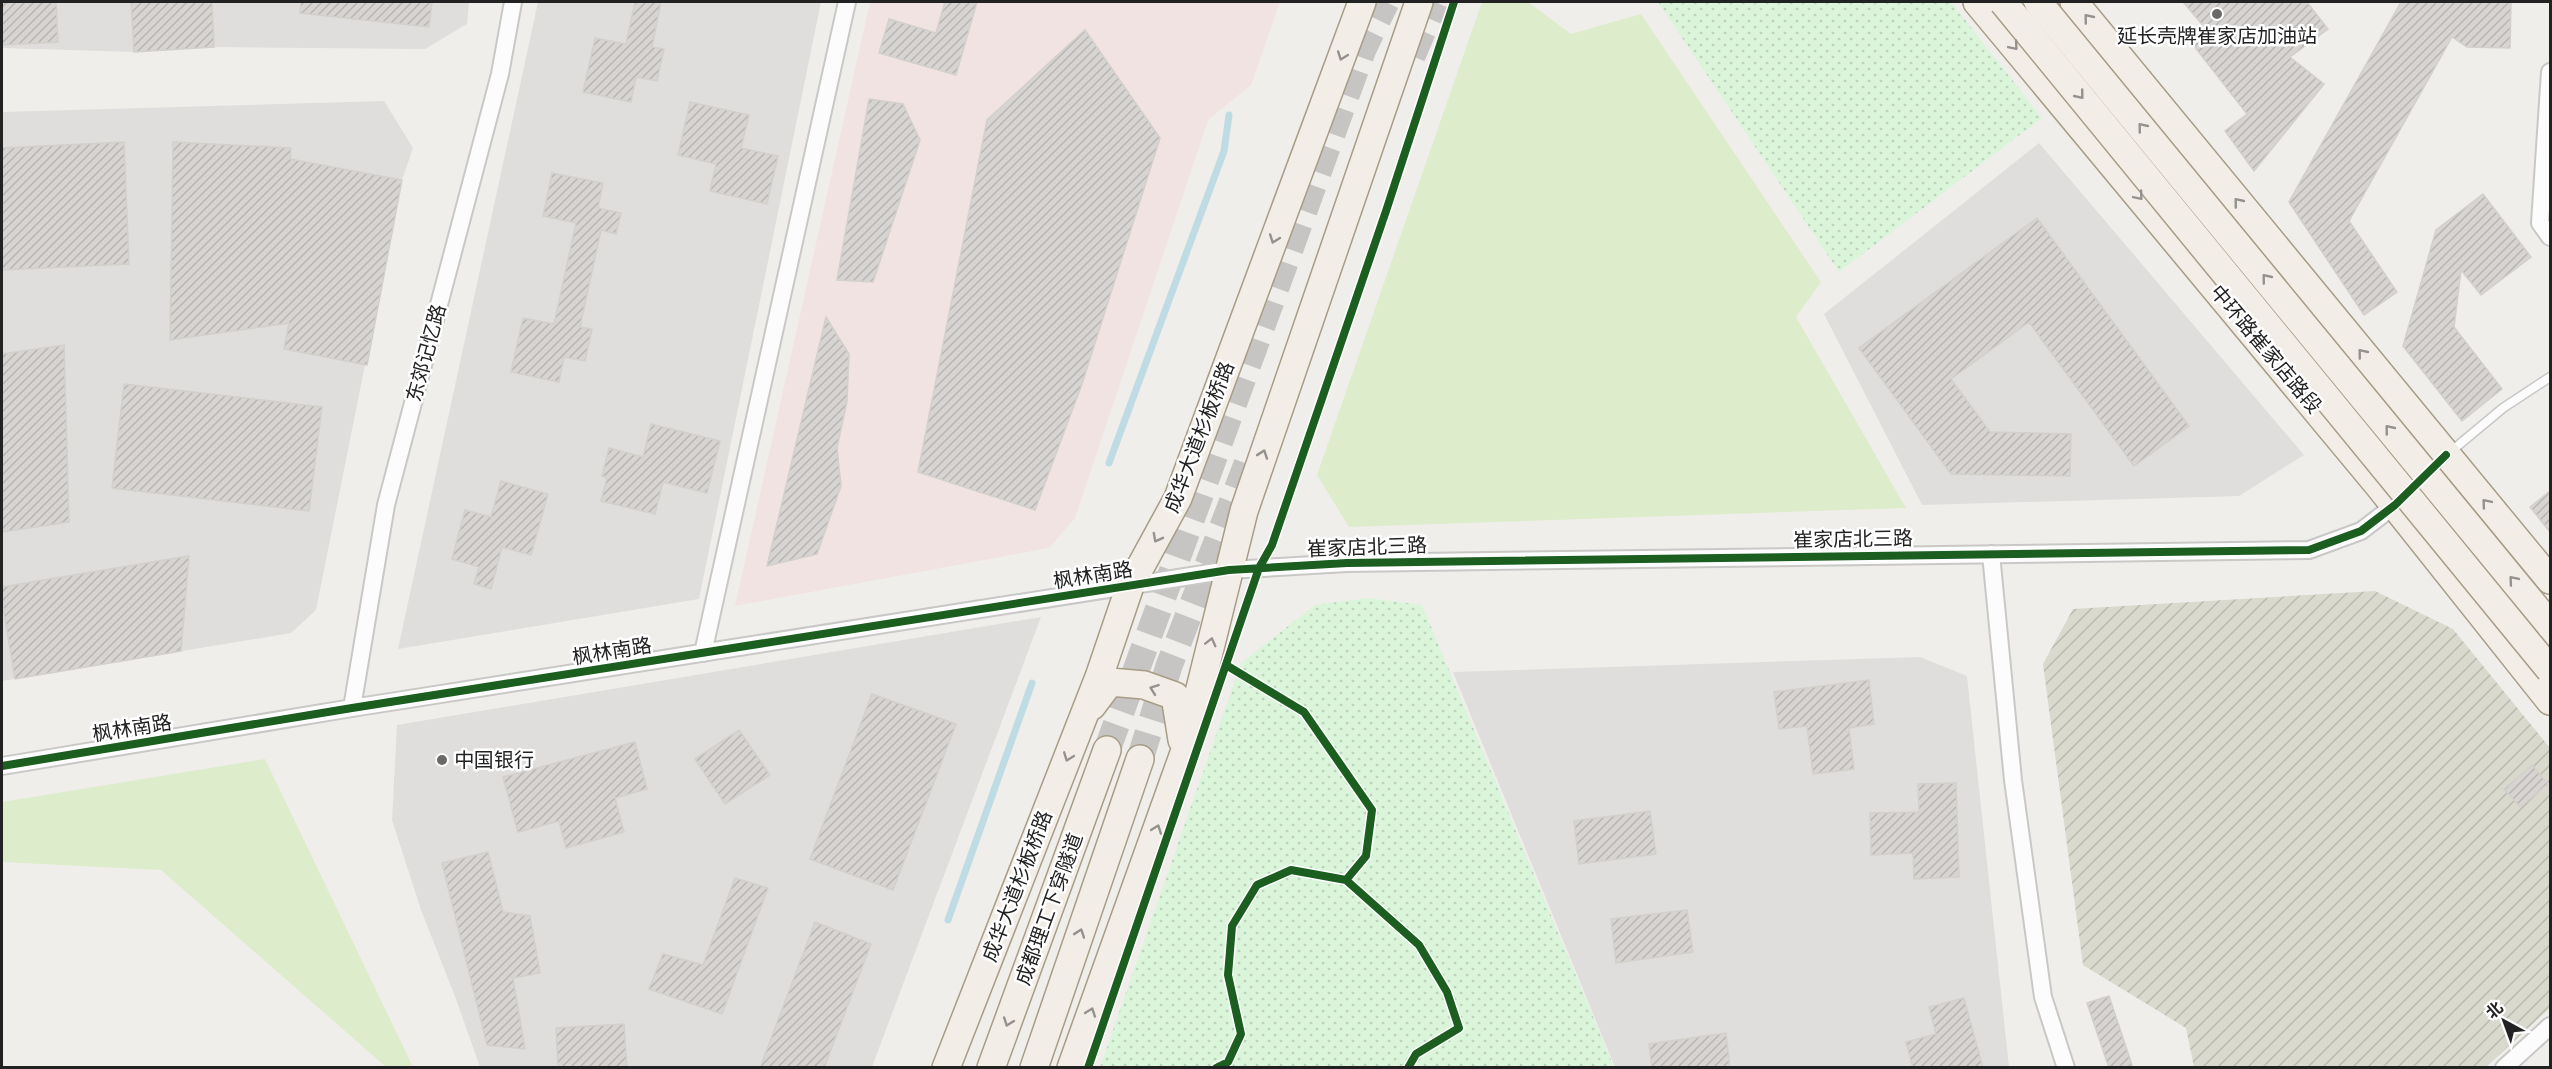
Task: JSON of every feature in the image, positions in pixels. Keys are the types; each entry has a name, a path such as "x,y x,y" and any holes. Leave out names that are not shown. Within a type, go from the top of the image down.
{"main road":[{"name":"成华大道杉板桥路","path":"946,1068 1082,720 1130,586 1178,498 1362,2"},
{"path":"1071,1068 1184,753 1244,511 1419,2"},
{"name":"中环路崔家店路段","path":"1977,2 2395,506 2550,701"},
{"path":"2003,2 2550,670"},
{"path":"2038,2 2550,625"},
{"path":"2074,2 2550,580"},
{"path":"1082,720 1110,682 1144,685 1175,696 1184,753"},
{"name":"成都理工下穿隧道","path":"991,1068 1107,750"},
{"name":"成都理工下穿隧道","path":"1034,1068 1140,759"}],"street":[{"name":"东郊记忆路","path":"352,708 386,505 500,74 513,2"},
{"path":"703,653 847,2"},
{"path":"2550,72 2540,223 2550,237"},
{"name":"崔家店北三路","path":"1229,570 1347,562 2309,550 2361,531 2395,506 2446,455"},
{"path":"1991,554 2013,780 2043,997 2066,1068"},
{"name":"枫林南路","path":"2,766 352,708 1229,570"},
{"path":"2504,1068 2550,1026"}],"lane":[{"path":"2446,455 2503,408 2550,377"}],"shaded area":[{"path":"2,2 469,2 467,24 425,49 214,47 134,52 2,48"},
{"path":"538,2 821,2 699,599 398,649"},
{"path":"870,2 1280,2 1251,85 1208,120 1075,518 1049,548 735,606"},
{"path":"384,101 413,148 402,180 316,610 291,633 2,681 2,112"},
{"path":"2039,143 2304,455 2239,496 1922,505 1824,314"},
{"path":"2375,591 2453,629 2550,748 2550,1008 2486,1067 2194,1067 2186,1028 2083,965 2043,664 2073,609"},
{"path":"1041,617 872,1067 480,1067 421,910 392,820 397,725"},
{"path":"1920,657 1967,676 2009,1067 1615,1067 1453,672"}],"green space":[{"path":"1482,2 1528,2 1571,34 1641,14 1821,282 1796,317 1906,508 1349,527 1317,475"},
{"path":"1658,2 1951,2 2042,118 1839,272"},
{"path":"1368,598 1422,605 1614,1067 1100,1067 1241,663 1315,605"},
{"path":"265,759 413,1067 386,1067 161,870 2,862 2,802"}],"building":[{"path":"2,2 56,2 58,42 2,45"},
{"path":"131,2 212,2 214,47 134,52"},
{"path":"301,2 432,2 429,27 300,13"},
{"path":"635,2 661,2 652,47 664,49 657,81 636,77 631,102 583,92 595,38 626,44"},
{"path":"945,2 977,2 956,75 879,53 889,19 936,33"},
{"path":"2183,2 2307,2 2328,29 2290,57 2324,84 2254,171 2225,131 2247,114 2190,41 2206,29"},
{"path":"2401,2 2511,2 2510,48 2467,47 2452,37 2349,221 2397,292 2364,315 2289,202"},
{"path":"1085,30 1160,138 1082,384 1035,510 918,472 987,120"},
{"path":"869,99 903,104 920,140 873,282 837,280"},
{"path":"690,102 749,115 741,148 778,156 767,204 710,191 716,164 678,155"},
{"path":"124,142 129,264 2,270 2,148"},
{"path":"173,142 291,148 290,159 402,180 367,365 284,349 289,323 170,340"},
{"path":"552,173 603,183 598,208 621,213 616,234 601,230 580,327 592,329 585,361 564,357 559,382 511,372 523,318 554,324 576,223 543,216"},
{"path":"2483,194 2531,257 2481,295 2461,270 2454,327 2502,389 2462,421 2403,346 2436,230"},
{"path":"2037,218 2189,426 2134,466 2029,322 1951,379 1990,432 2071,434 2070,476 1951,474 1859,348"},
{"path":"826,317 849,354 847,401 837,448 841,486 817,554 767,566"},
{"path":"64,345 69,522 2,532 2,354"},
{"path":"124,384 322,407 309,511 112,488"},
{"path":"651,424 720,441 707,493 663,482 655,514 601,501 607,478 602,476 609,448 643,457"},
{"path":"501,481 548,494 531,555 502,547 491,589 474,584 479,567 452,559 465,510 491,517"},
{"path":"2550,491 2550,532 2530,507"},
{"path":"189,556 181,651 15,679 2,601 2,587"},
{"path":"1869,680 1874,724 1849,728 1854,769 1813,774 1807,726 1779,729 1774,692"},
{"path":"872,694 956,724 893,890 810,859"},
{"path":"739,730 770,775 725,804 695,759"},
{"path":"635,742 647,789 615,798 624,832 566,848 559,821 518,832 503,777"},
{"path":"2532,765 2548,784 2520,807 2504,789"},
{"path":"1956,783 1959,877 1914,879 1913,853 1871,855 1870,813 1919,812 1918,784"},
{"path":"1650,811 1656,854 1579,864 1574,821"},
{"path":"488,852 503,912 530,916 540,973 513,978 525,1049 487,1045 442,863"},
{"path":"735,878 768,888 722,1014 649,989 663,954 703,965"},
{"path":"1687,910 1693,952 1616,963 1611,919"},
{"path":"815,922 871,944 824,1068 760,1068"},
{"path":"2109,996 2133,1068 2109,1068 2087,1003"},
{"path":"1964,998 1983,1068 1913,1068 1906,1042 1936,1034 1929,1007"},
{"path":"624,1024 627,1068 558,1068 556,1028"},
{"path":"1726,1033 1730,1068 1652,1068 1649,1044"}],"waterway":[{"path":"1109,463 1224,151 1229,115"},
{"path":"948,920 1032,683"}],"tunnel":[{"path":"1107,750 1363,49 1386,2"},
{"path":"1412,56 1435,2"},
{"path":"1140,759 1169,666 1249,459"}],"cycle path":[{"path":"1088,1068 1259,568 1272,545 1386,211 1454,2"},
{"path":"2,766 352,708 1229,570 1347,563 2309,550 2361,531 2395,505 2446,455"},
{"path":"1216,1068 1228,1062 1241,1034 1228,975 1232,926 1257,885 1291,870 1346,880 1366,856 1372,810 1304,712 1226,665"},
{"path":"1346,880 1419,945 1447,992 1459,1028 1416,1054 1408,1068"}],"place":[{"name":"延长壳牌崔家店加油站","path":"2217,14"},
{"name":"中国银行","path":"442,760"}]}
